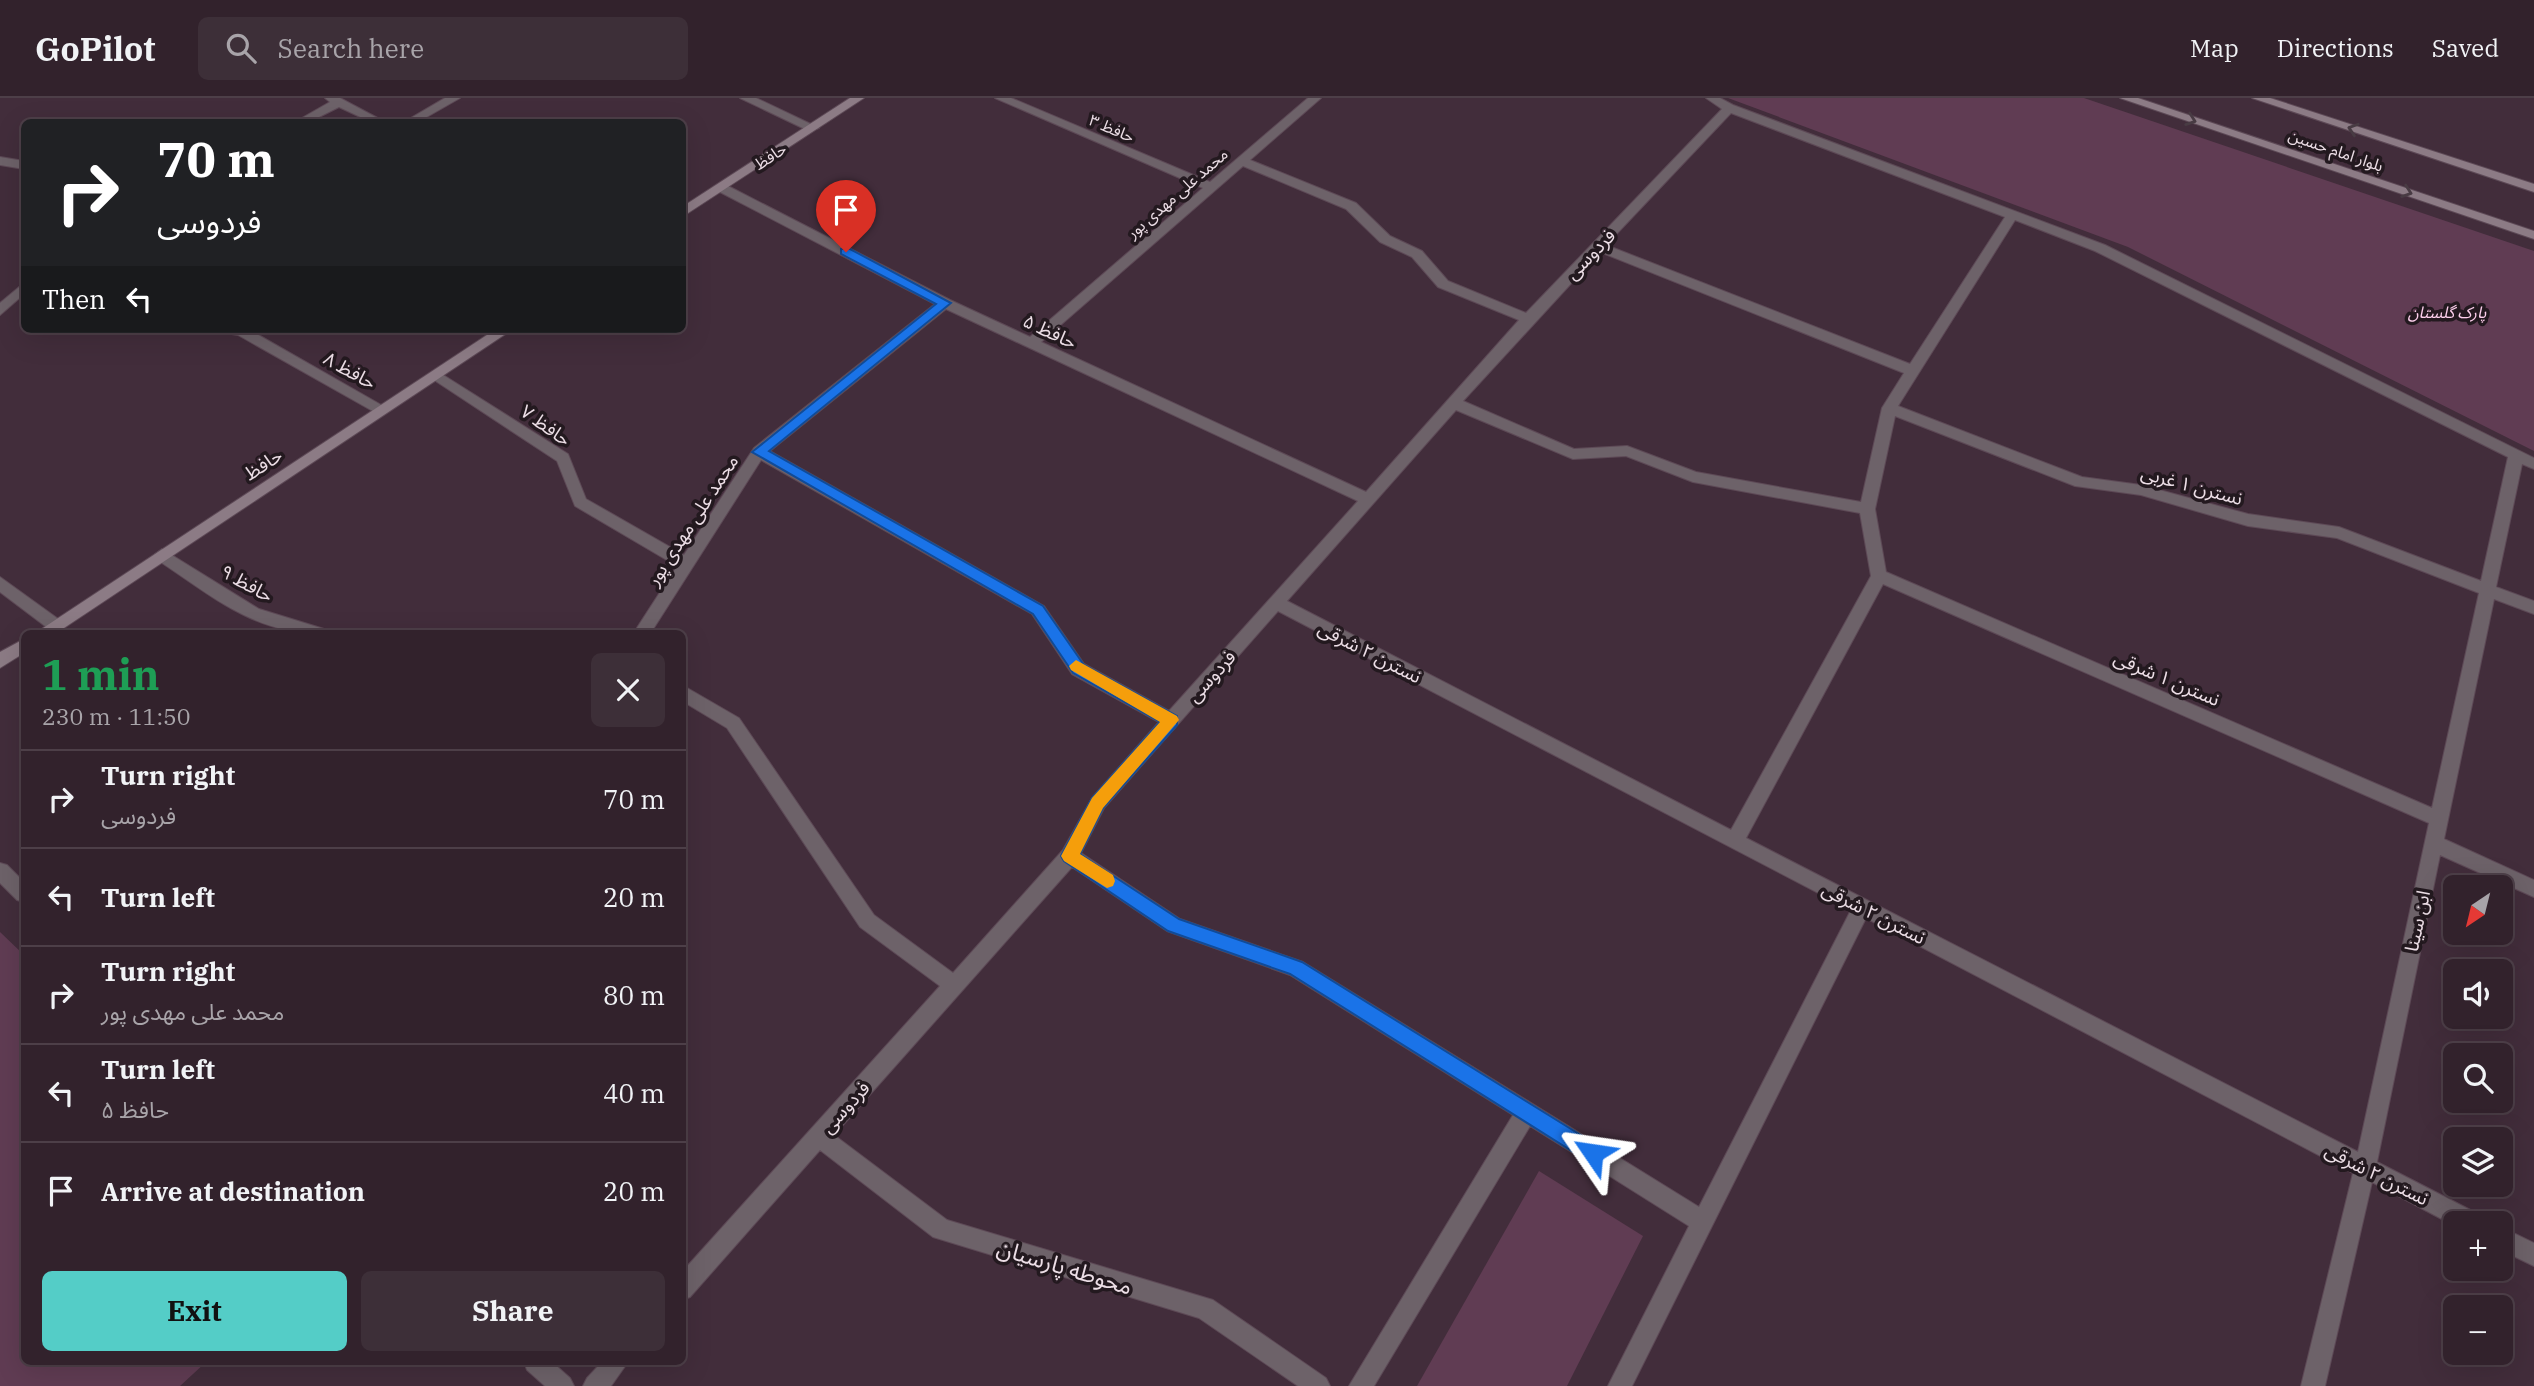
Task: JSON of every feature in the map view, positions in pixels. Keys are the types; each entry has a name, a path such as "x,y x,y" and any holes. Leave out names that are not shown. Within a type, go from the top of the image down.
{"street":[{"path":"416,119 454,98"},
{"path":"747,98 813,128"},
{"name":"حافظ","path":"686,211 858,98"},
{"name":"حافظ ۳","path":"1001,98 1212,187"},
{"name":"محمد علی مهدی پور","path":"1031,343 1315,98"},
{"path":"1712,98 1729,108 2100,248 2534,464"},
{"name":"بلوار امام حسین","path":"2126,98 2534,235"},
{"name":"بلوار امام حسین","path":"2258,98 2534,188"},
{"path":"306,119 335,100 373,119"},
{"name":"فردوسی","path":"686,1285 1070,856 1098,803 1171,720 1528,319 1729,108"},
{"path":"0,161 21,164"},
{"path":"1241,161 1352,206 1385,239 1417,254 1443,284 1528,319"},
{"name":"حافظ ۵","path":"722,188 945,303 1368,499"},
{"path":"1735,841 1879,576 1867,509 1889,408 2011,215"},
{"path":"1597,246 1913,371"},
{"path":"0,311 21,291"},
{"name":"محمد علی مهدی پور","path":"644,630 759,452 945,303"},
{"name":"حافظ ۸","path":"245,333 383,410"},
{"name":"حافظ","path":"48,629 500,333"},
{"name":"حافظ ۷","path":"435,376 563,458 580,502 686,564"},
{"path":"1454,403 1573,454 1627,451 1693,477 1867,509"},
{"name":"نسترن ۱ غربی","path":"1889,408 2080,482 2141,490 2248,520 2339,533 2488,590"},
{"path":"759,452 1038,610 1078,669 1171,720"},
{"name":"ابن سینا","path":"2313,1386 2365,1167 2516,454"},
{"name":"حافظ ۹","path":"162,555 253,614 305,630"},
{"name":"نسترن ۱ شرقی","path":"1879,576 2438,819"},
{"path":"0,583 48,629"},
{"path":"2488,590 2534,608"},
{"name":"نسترن ۲ شرقی","path":"1276,603 2449,1211"},
{"path":"0,661 21,647"},
{"path":"686,694 733,723 867,921 954,985"},
{"path":"2433,843 2534,889"},
{"path":"1070,856 1174,925 1296,968 1703,1222"},
{"path":"0,871 21,891"},
{"path":"1620,1386 1862,907"},
{"path":"1361,1386 1527,1112"},
{"name":"محوطه پارسیان","path":"819,1136 941,1229 1205,1308 1318,1386"},
{"path":"2513,1244 2534,1255"},
{"path":"538,1365 562,1386"},
{"path":"595,1386 614,1365"}],"green space":[{"name":"پارک گلستان","path":"1728,98 2084,98 2534,251 2534,451 2128,247"},
{"path":"0,932 21,952 21,1365 203,1365 180,1386 0,1386"},
{"path":"1539,1171 1643,1236 1567,1386 1417,1386"}],"slow traffic":[{"path":"1076,666 1171,720 1098,803 1070,856 1107,881"}],"route":[{"path":"846,252 945,303 759,452 1038,610 1078,669 1171,720 1098,803 1070,856 1174,925 1296,968 1593,1153"}]}
